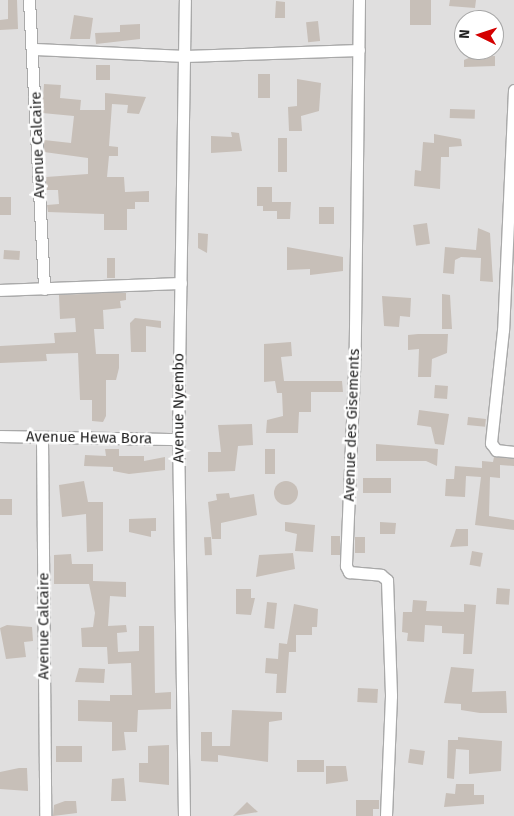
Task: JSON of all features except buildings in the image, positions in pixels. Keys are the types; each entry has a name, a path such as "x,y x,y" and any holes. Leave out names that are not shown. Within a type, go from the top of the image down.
{"street":[{"name":"Avenue Calcaire","path":"29,0 35,49 44,289"},
{"name":"Avenue Nyembo","path":"184,816 178,439 185,0"},
{"name":"Avenue des Gisements","path":"359,0 355,349 346,566 349,572 381,575 387,580 391,696 386,816"},
{"path":"35,49 185,56 359,50"},
{"path":"514,90 508,330 491,447 514,452"},
{"path":"0,290 181,283"},
{"name":"Avenue Hewa Bora","path":"0,436 178,439"},
{"name":"Avenue Calcaire","path":"42,437 45,816"}],"shaded area":[{"path":"0,0 514,0 514,816 0,816"}]}
